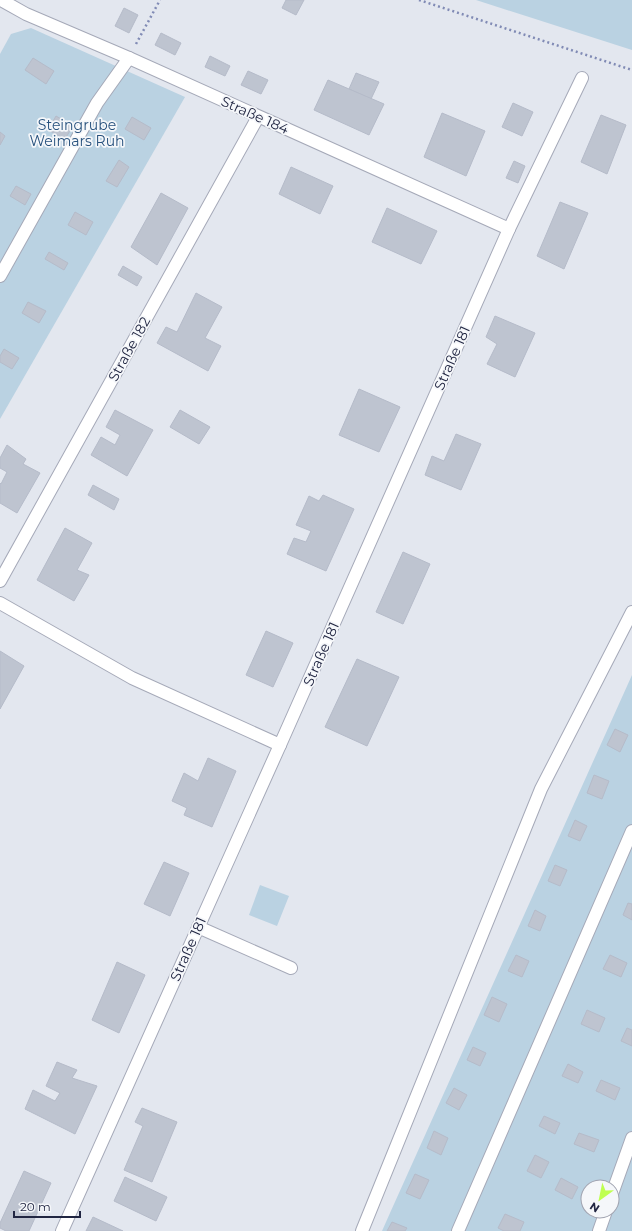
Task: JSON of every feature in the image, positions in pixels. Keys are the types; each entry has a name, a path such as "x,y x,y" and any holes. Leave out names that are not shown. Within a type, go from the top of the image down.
{"lane":[{"name":"Straße 184","path":"0,0 26,14 129,58 509,229"},
{"path":"0,276 97,103 129,58"},
{"name":"Straße 181","path":"62,1231 509,229 582,78"},
{"name":"Straße 182","path":"0,581 258,117"},
{"path":"0,603 132,678 280,745"},
{"path":"362,1231 541,789 632,612"},
{"path":"458,1231 632,831"},
{"path":"198,927 291,968"},
{"path":"617,1179 632,1138"},
{"path":"599,1231 603,1219"}],"path":[{"path":"129,58 160,0"},
{"path":"419,0 632,70"}],"green space":[{"path":"476,0 632,0 632,50"},
{"name":"Steingrube Weimars Ruh","path":"31,28 185,97 0,419 0,54 11,34"},
{"path":"632,675 632,1231 382,1231"},
{"path":"260,885 289,896 277,926 249,915"}],"building":[{"path":"286,0 304,0 296,15 282,8"},
{"path":"124,8 138,15 129,33 115,26"},
{"path":"161,33 181,43 175,55 155,45"},
{"path":"210,56 230,66 225,76 205,67"},
{"path":"33,58 54,71 46,84 25,70"},
{"path":"248,71 268,80 261,94 241,85"},
{"path":"356,73 379,82 371,99 349,89"},
{"path":"328,80 384,104 369,135 314,110"},
{"path":"513,103 533,112 522,136 502,127"},
{"path":"442,113 485,131 466,176 424,157"},
{"path":"601,115 626,125 607,174 581,162"},
{"path":"56,116 73,126 65,139 48,130"},
{"path":"132,117 151,128 144,140 125,129"},
{"path":"0,132 5,136 0,145"},
{"path":"119,160 129,167 117,187 106,181"},
{"path":"514,161 525,166 518,183 506,178"},
{"path":"291,167 333,186 320,214 279,194"},
{"path":"16,186 31,194 25,205 10,196"},
{"path":"161,193 188,208 157,265 131,247"},
{"path":"560,202 588,213 564,269 537,256"},
{"path":"387,208 437,231 421,264 372,242"},
{"path":"75,212 93,222 86,235 68,225"},
{"path":"49,252 68,263 64,270 45,259"},
{"path":"123,266 142,277 137,286 118,275"},
{"path":"196,293 222,307 205,338 221,346 208,371 157,343 166,327 177,332"},
{"path":"28,302 46,311 39,323 22,313"},
{"path":"495,316 535,333 515,377 487,364 497,344 486,337"},
{"path":"4,349 19,358 12,369 0,362 0,356"},
{"path":"359,389 400,407 379,452 339,435"},
{"path":"115,410 153,430 127,476 91,455 101,437 115,445 120,435 106,427"},
{"path":"180,410 210,427 199,444 170,427"},
{"path":"456,434 481,444 461,490 425,475 432,456 444,461"},
{"path":"7,445 26,459 23,464 40,473 17,513 0,503 0,483 1,484 7,472 0,468 0,458"},
{"path":"93,485 119,499 114,510 88,495"},
{"path":"323,495 354,509 326,571 287,554 294,538 306,542 311,531 296,525 309,496 319,501"},
{"path":"65,528 92,543 77,570 89,575 74,601 37,580"},
{"path":"403,552 430,564 403,624 376,612"},
{"path":"266,631 293,643 273,687 246,675"},
{"path":"0,651 24,666 0,709"},
{"path":"357,659 399,677 367,746 325,727"},
{"path":"615,729 628,735 620,752 607,745"},
{"path":"208,758 236,771 212,827 184,815 187,808 172,801 184,773 198,781"},
{"path":"594,775 609,781 602,799 587,793"},
{"path":"575,820 587,826 580,841 568,836"},
{"path":"164,862 189,873 170,916 144,904"},
{"path":"555,865 567,870 560,886 548,881"},
{"path":"628,903 632,904 632,920 623,915"},
{"path":"535,910 546,916 540,931 528,926"},
{"path":"516,955 529,961 522,977 508,971"},
{"path":"610,955 627,963 621,977 603,969"},
{"path":"117,962 145,975 119,1033 92,1020"},
{"path":"492,997 507,1004 499,1022 484,1015"},
{"path":"587,1010 605,1018 599,1032 581,1024"},
{"path":"627,1028 632,1030 632,1046 621,1041"},
{"path":"473,1047 486,1053 480,1066 467,1060"},
{"path":"57,1062 77,1070 72,1078 97,1086 75,1134 25,1109 33,1090 55,1101 60,1093 46,1086"},
{"path":"568,1064 583,1072 578,1083 562,1076"},
{"path":"601,1080 620,1088 615,1100 596,1091"},
{"path":"454,1088 467,1095 459,1110 446,1103"},
{"path":"142,1108 177,1122 152,1182 124,1170 143,1126 135,1122"},
{"path":"544,1116 560,1123 555,1134 539,1126"},
{"path":"434,1131 448,1138 441,1155 427,1148"},
{"path":"579,1133 599,1140 594,1152 574,1144"},
{"path":"535,1155 549,1162 541,1178 527,1171"},
{"path":"24,1171 51,1183 29,1231 6,1231 0,1228 0,1223"},
{"path":"415,1174 429,1180 420,1199 406,1193"},
{"path":"125,1177 167,1197 156,1221 114,1201"},
{"path":"561,1178 578,1187 572,1199 555,1190"},
{"path":"505,1214 524,1222 520,1231 504,1231 498,1228"},
{"path":"93,1217 123,1231 86,1231"},
{"path":"392,1222 407,1228 405,1231 387,1231"}]}
